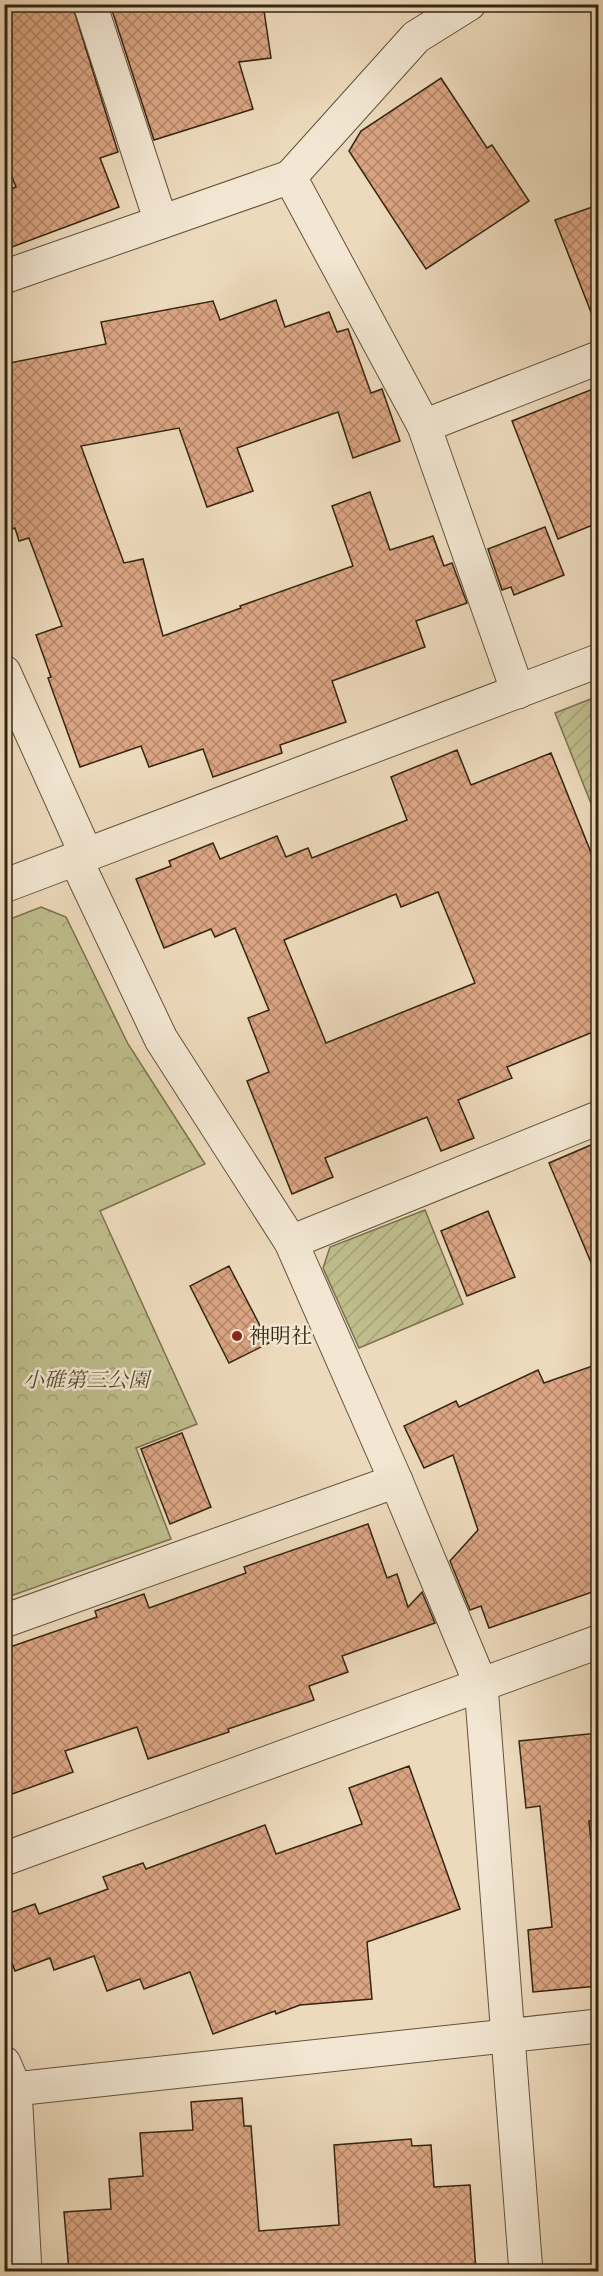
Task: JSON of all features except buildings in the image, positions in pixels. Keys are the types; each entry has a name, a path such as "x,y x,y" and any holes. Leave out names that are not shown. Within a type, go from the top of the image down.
{"street":[{"path":"90,4 161,222"},
{"path":"4,277 290,177 416,37 469,4"},
{"path":"290,177 424,426 518,692"},
{"path":"424,426 598,358"},
{"path":"4,886 598,661"},
{"path":"4,672 161,1039 291,1242 396,1481 481,1685 526,2271"},
{"path":"291,1242 598,1118"},
{"path":"4,1621 396,1481"},
{"path":"4,1859 598,1642"},
{"path":"25,2271 10,2076 508,2036 598,2026"}],"green space":[{"path":"598,696 598,821 555,713"},
{"name":"小碓第三公園","path":"41,907 66,917 128,1044 205,1164 100,1211 197,1424 136,1448 171,1539 5,1598 5,921"},
{"path":"425,1210 463,1304 359,1348 323,1268 330,1247"}],"place":[{"name":"神明社","path":"237,1336"}]}
